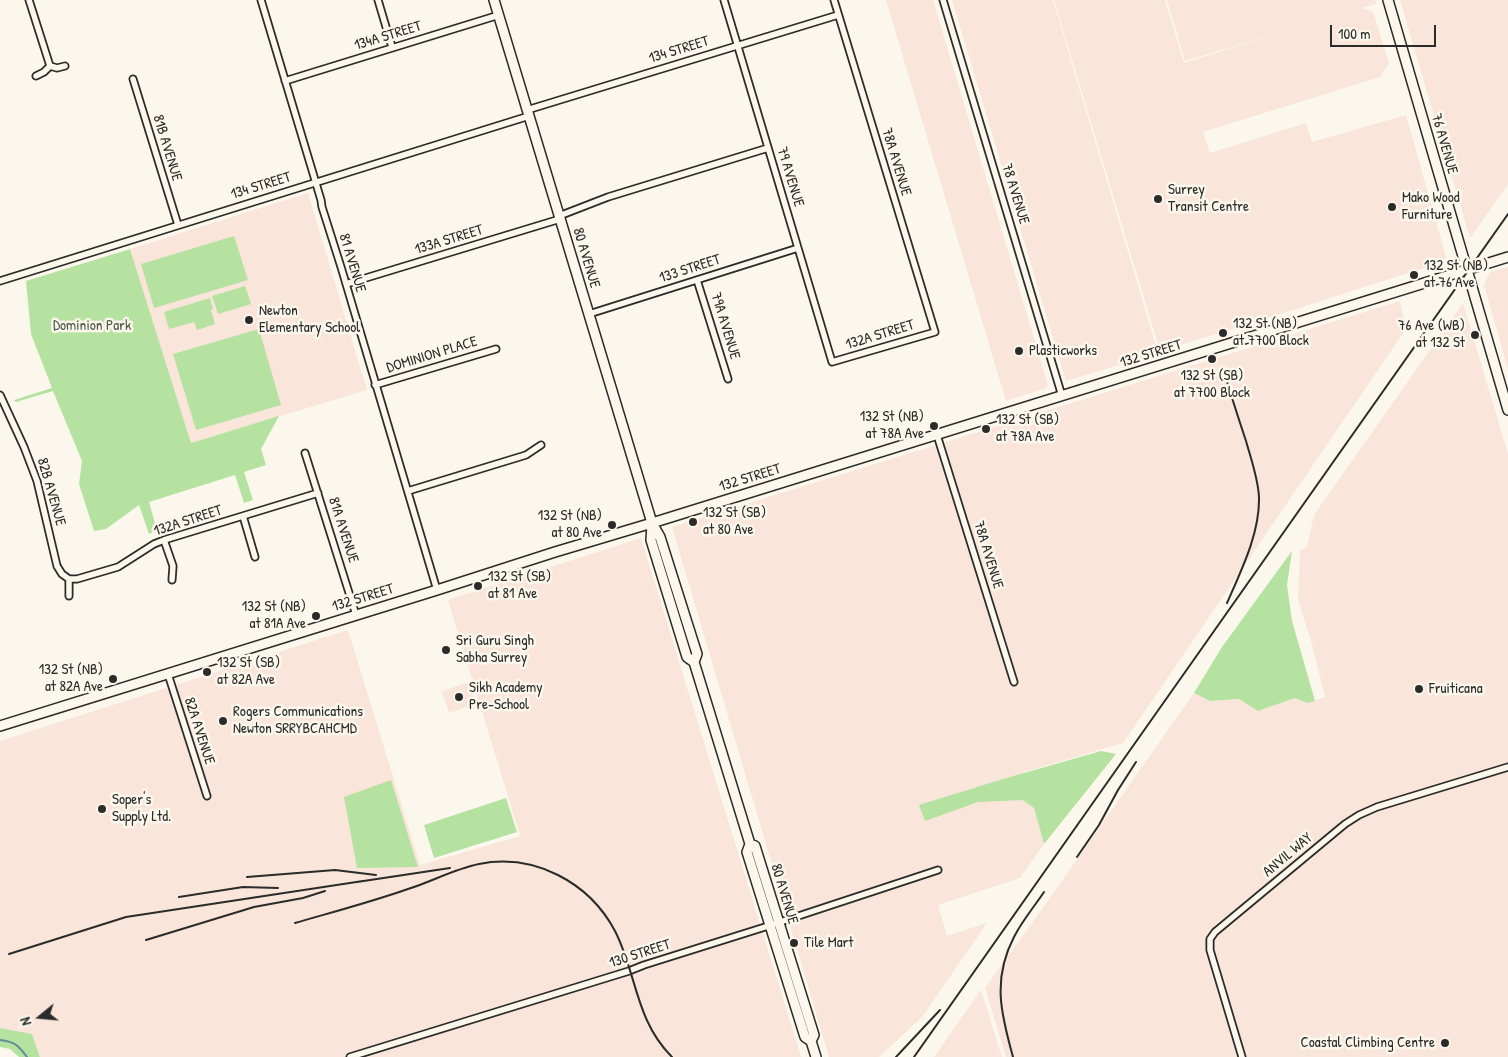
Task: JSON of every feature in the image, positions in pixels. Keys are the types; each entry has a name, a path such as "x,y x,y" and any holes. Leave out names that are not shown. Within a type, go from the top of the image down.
{"main road":[{"name":"80 AVENUE","path":"494,0 652,523 651,540 687,657 694,662 750,844 747,852 774,924 804,1037 811,1041 816,1057"},
{"name":"76 AVENUE","path":"1388,0 1508,410"},
{"name":"132 STREET","path":"0,726 1508,257"}],"street":[{"path":"29,0 50,66"},
{"name":"81 AVENUE","path":"261,0 437,590"},
{"path":"378,0 392,47"},
{"name":"79 AVENUE","path":"724,0 832,362"},
{"name":"78A AVENUE","path":"834,0 935,332"},
{"name":"78 AVENUE","path":"943,0 1062,396"},
{"name":"134 STREET","path":"0,281 838,14"},
{"name":"134A STREET","path":"285,81 499,16"},
{"path":"50,66 57,68 65,66"},
{"path":"36,76 50,66"},
{"name":"81B AVENUE","path":"133,79 178,225"},
{"name":"133A STREET","path":"346,284 560,218 608,197 768,148"},
{"name":"133 STREET","path":"589,314 798,248"},
{"name":"79A AVENUE","path":"698,280 728,379"},
{"name":"132A STREET","path":"832,362 935,332"},
{"name":"DOMINION PLACE","path":"375,385 496,349"},
{"name":"82B AVENUE","path":"0,395 37,481 57,566 62,574 70,580"},
{"name":"78A AVENUE","path":"937,434 1014,682"},
{"path":"408,491 526,455 541,445"},
{"name":"81A AVENUE","path":"305,452 356,615"},
{"name":"132A STREET","path":"70,580 78,580 118,567 154,544 164,540 318,493"},
{"path":"243,516 255,557"},
{"path":"164,540 173,566 172,580"},
{"path":"69,596 70,580"},
{"name":"82A AVENUE","path":"168,674 207,796"},
{"name":"ANVIL WAY","path":"1242,1057 1210,950 1210,939 1215,932 1345,824 1360,815 1377,807 1508,767"},
{"name":"130 STREET","path":"350,1057 629,971 938,870"}],"shaded area":[{"path":"886,0 933,0 1048,385 1046,388 1006,401"},
{"path":"952,0 1053,0 1158,353 1066,381"},
{"path":"1054,0 1165,0 1184,63 1282,32 1185,61 1167,0 1375,0 1376,4 1362,8 1370,10 1374,14 1389,64 1380,77 1203,132 1210,153 1306,123 1312,142 1406,115 1446,257 1439,263 1160,351"},
{"path":"1400,0 1508,0 1508,184 1470,238"},
{"name":"Newton Elementary School","path":"308,193 367,390 191,443 130,249"},
{"path":"1508,267 1508,369 1484,285 1490,272"},
{"path":"1400,301 1406,329 1123,743 1024,772 1044,844 1020,878 938,905 947,936 987,923 922,1017 879,1057 829,1057 672,527"},
{"path":"1463,303 1508,454 1508,1057 1006,1057 985,988 1194,693 1210,701 1239,699 1258,711 1295,698 1307,703 1325,697 1311,641 1298,600 1300,551 1307,547 1314,515"},
{"path":"641,538 801,1057 40,1057 32,1034 0,1028 0,741 348,630 420,865 520,836 448,600"},
{"name":"Sikh Academy Pre-School","path":"470,682 476,704 449,713 442,691"},
{"path":"981,990 1002,1057 934,1057"}],"green space":[{"path":"234,236 248,280 154,308 141,264"},
{"name":"Dominion Park","path":"130,249 191,443 279,416 261,449 266,465 244,472 253,500 244,503 235,475 149,502 157,530 149,534 139,505 106,529 94,531 79,484 82,461 53,391 16,402 14,400 52,388 31,334 26,281"},
{"path":"245,286 251,304 218,314 212,296"},
{"path":"210,298 215,324 197,330 194,322 169,329 164,312"},
{"path":"259,329 281,405 196,430 173,354"},
{"path":"1292,551 1287,585 1292,621 1315,701 1307,703 1295,698 1258,711 1239,699 1210,701 1194,693 1222,647"},
{"path":"1101,751 1116,754 1044,844 1034,808 1023,800 978,802 925,821 919,805 1003,779"},
{"path":"391,780 418,867 357,868 344,797"},
{"path":"506,798 517,832 434,858 424,825"},
{"path":"0,1028 32,1034 40,1057 19,1057 10,1049 0,1047"}],"waterway":[{"path":"0,1040 16,1045 27,1057"}],"railway":[{"path":"914,1057 1508,214"},
{"path":"1223,368 1252,462 1259,497 1253,538 1244,565 1227,603"},
{"path":"1077,857 1099,825 1136,762"},
{"path":"295,923 380,898 479,864 500,862 520,863 539,867 575,885 591,898 604,914 615,931 622,947 651,1028 660,1043 672,1057"},
{"path":"357,882 450,868"},
{"path":"247,877 335,870 376,875"},
{"path":"9,954 126,917 363,881"},
{"path":"179,897 243,887 278,888"},
{"path":"146,940 254,907 303,898 325,891"},
{"path":"1013,1057 1002,1011 1001,982 1003,967 1007,952 1017,931 1044,892"},
{"path":"896,1057 940,1010"}],"place":[{"name":"Surrey Transit Centre","path":"1158,199"},
{"name":"Mako Wood Furniture","path":"1392,207"},
{"name":"132 St (NB) at 76 Ave","path":"1414,275"},
{"name":"Newton Elementary School","path":"249,320"},
{"name":"132 St (NB) at 7700 Block","path":"1223,333"},
{"name":"76 Ave (WB) at 132 St","path":"1475,335"},
{"name":"Plasticworks","path":"1019,351"},
{"name":"132 St (SB) at 7700 Block","path":"1212,359"},
{"name":"132 St (NB) at 78A Ave","path":"934,426"},
{"name":"132 St (SB) at 78A Ave","path":"986,429"},
{"name":"132 St (SB) at 80 Ave","path":"693,522"},
{"name":"132 St (NB) at 80 Ave","path":"612,525"},
{"name":"132 St (SB) at 81 Ave","path":"478,586"},
{"name":"132 St (NB) at 81A Ave","path":"316,616"},
{"name":"Sri Guru Singh Sabha Surrey","path":"446,650"},
{"name":"132 St (SB) at 82A Ave","path":"207,672"},
{"name":"132 St (NB) at 82A Ave","path":"113,679"},
{"name":"Fruiticana","path":"1419,689"},
{"name":"Sikh Academy Pre-School","path":"459,697"},
{"name":"Rogers Communications Newton SRRYBCAHCMD","path":"223,721"},
{"name":"Soper's Supply Ltd.","path":"102,809"},
{"name":"Tile Mart","path":"794,943"},
{"name":"Coastal Climbing Centre","path":"1445,1043"}]}
